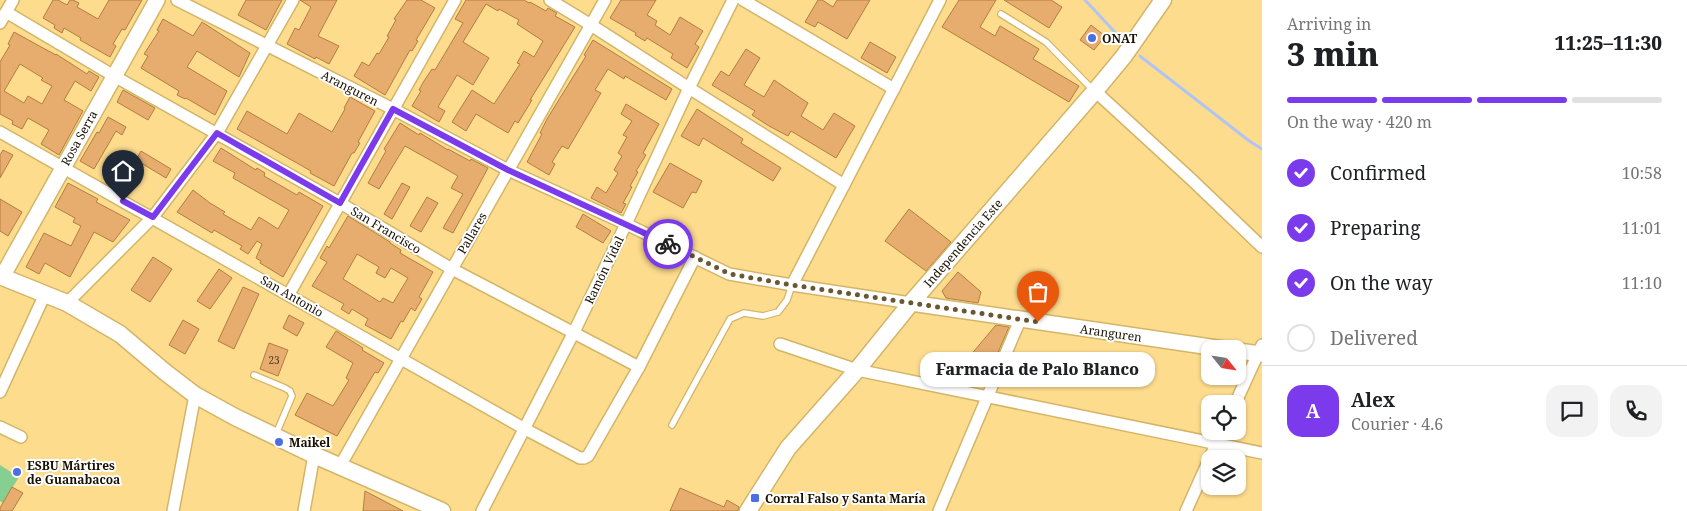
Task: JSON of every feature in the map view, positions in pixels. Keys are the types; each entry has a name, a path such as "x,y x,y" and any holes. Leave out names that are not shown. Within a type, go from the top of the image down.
{"main road":[{"name":"Independencia Este","path":"748,511 788,448 858,370 912,303 1095,92 1124,56 1162,0"},
{"path":"1,277 67,303 120,334 196,395 235,417 314,455 442,511"}],"street":[{"path":"0,23 13,0"},
{"name":"Rosa Serra","path":"1,277 156,0"},
{"name":"Aranguren","path":"177,0 393,109 508,170 730,274 1020,320 1201,346"},
{"path":"67,303 153,217 217,133 293,0"},
{"path":"288,294 454,0"},
{"path":"550,0 591,24 844,185"},
{"name":"Pallares","path":"340,466 605,0"},
{"name":"Ramón Vidal","path":"482,511 574,332 689,88 733,0"},
{"path":"743,0 894,89"},
{"path":"792,285 940,0"},
{"name":"San Francisco","path":"6,12 114,76 340,203 452,269 639,367"},
{"path":"1095,92 1262,247"},
{"name":"San Antonio","path":"0,132 580,458 588,456 639,367"},
{"path":"639,367 695,258"},
{"path":"0,392 45,294"},
{"path":"939,511 1020,320"},
{"path":"780,344 858,370 1262,453"},
{"path":"1239,395 1261,351 1246,351"},
{"path":"173,511 196,395"},
{"path":"0,427 20,437"},
{"path":"1186,511 1219,440"},
{"path":"304,511 314,455"}],"lane":[{"path":"1000,14 1046,42 1095,92"},
{"path":"672,425 730,319 744,313 763,316 778,312 787,300 792,285"},
{"path":"254,375 285,388 290,391 292,396 275,436"}],"green space":[{"path":"0,465 19,477 3,503 0,501"}],"building":[{"path":"53,0 58,0 67,5 70,0 73,0 79,3 77,7 98,19 109,0 142,0 125,30 122,29 113,44 116,46 110,57 80,40 81,38 64,28 62,33 54,28 55,25 43,18"},
{"path":"246,0 282,0 266,30 238,15"},
{"path":"300,0 337,0 318,36 339,46 329,64 316,57 315,59 287,44 295,28 299,30 311,7"},
{"path":"407,0 421,0 435,8 416,40 418,41 412,51 410,50 385,95 354,76 362,62 369,66 377,53 379,54 389,37 387,36 396,20 394,19"},
{"path":"466,0 524,0 546,11 548,8 557,13 555,16 575,27 518,123 515,121 508,133 476,114 466,131 452,122 472,90 494,104 520,64 517,63 524,51 534,57 543,41 517,24 519,20 486,4 463,42 489,58 473,85 457,75 438,107 445,111 439,122 412,106 421,91 419,90 424,81 432,69 435,70 463,23 455,19"},
{"path":"621,0 656,0 647,15 657,21 655,25 670,35 680,17 703,31 695,44 699,47 687,68 671,58 673,54 647,38 645,41 635,35 636,33 610,18"},
{"path":"818,0 822,0 833,7 837,0 870,0 847,39 818,22 815,27 805,22"},
{"path":"959,0 996,0 980,27 995,36 1000,26 1039,49 1033,59 1079,86 1069,102 942,27"},
{"path":"1004,0 1051,0 1062,7 1049,28"},
{"path":"163,19 193,36 202,22 250,53 239,77 197,51 187,67 227,91 215,115 186,98 177,95 179,91 141,68 148,56 144,54 159,31 157,30"},
{"name":"ONAT","path":"1091,25 1105,36 1094,50 1080,40"},
{"path":"14,32 56,54 87,74 89,71 99,77 91,91 75,81 64,100 83,111 59,155 41,144 49,130 28,118 22,129 12,124 13,121 0,114 0,62 10,45 8,44","holes":["20,64 43,78 41,80 52,86 42,104 28,96 24,103 4,91"]},
{"path":"593,40 672,89 666,100 625,76 624,79 608,69 595,90 601,93 568,149 562,146 552,162 555,164 549,175 527,162 542,134 540,133 547,119 586,56 584,55"},
{"path":"870,42 896,57 887,73 861,58"},
{"path":"746,49 760,58 744,85 764,97 774,80 808,103 801,116 823,130 834,113 855,126 836,158 791,131 788,136 769,126 752,115 755,111 712,85 721,71 729,76"},
{"path":"123,90 155,108 148,120 117,102"},
{"path":"350,97 375,111 358,142 360,143 354,153 352,153 334,186 237,129 247,111 287,134 299,113 332,132"},
{"path":"626,104 659,124 643,153 646,155 636,171 638,172 630,186 632,187 623,203 626,204 621,213 591,198 597,187 606,193 618,173 614,170 622,156 618,153 627,137 623,135 632,121 621,114"},
{"path":"697,109 743,139 741,143 781,168 773,181 703,138 699,146 681,136"},
{"path":"108,117 126,127 122,135 116,131 94,169 80,161"},
{"path":"400,123 448,150 488,168 453,233 443,228 463,194 451,188 458,176 405,146 379,189 368,183 386,151 384,149"},
{"path":"221,148 256,170 257,168 265,173 264,176 297,195 299,192 323,206 283,277 260,263 261,261 256,258 262,244 257,241 248,254 240,249 242,246 214,230 212,233 177,212 193,190 225,212 223,214 251,230 259,217 278,229 289,210 233,178 235,173 213,161"},
{"path":"3,150 13,155 0,178 0,155"},
{"path":"141,151 171,169 166,178 136,160"},
{"path":"670,163 702,181 696,193 692,192 683,208 653,192"},
{"path":"68,183 98,199 96,202 130,220 113,242 94,232 70,277 45,263 39,274 26,267 44,233 71,246 81,226 73,222 75,218 55,207"},
{"path":"402,183 410,187 392,219 384,214"},
{"path":"427,197 438,203 421,232 410,226"},
{"path":"0,199 22,212 8,236 0,231"},
{"path":"909,209 951,242 926,271 885,241"},
{"path":"583,214 611,231 603,243 576,227"},
{"path":"348,216 390,242 401,250 400,253 433,272 419,297 422,299 415,311 411,308 391,339 365,325 368,319 352,309 349,314 341,309 344,304 312,286 327,262 320,258 327,246 329,248","holes":["357,254 379,267 376,273 385,278 391,268 408,278 393,303 383,298 380,302 343,279"]},
{"path":"153,257 172,269 150,302 131,290"},
{"path":"219,269 232,278 210,309 197,301"},
{"path":"958,272 981,292 978,303 946,298 942,291"},
{"path":"243,287 259,294 234,349 218,341"},
{"path":"289,315 304,323 297,336 283,328"},
{"path":"183,320 199,329 185,354 169,345"},
{"path":"996,325 1009,327 990,371 964,363"},
{"path":"336,331 384,363 378,373 375,372 337,436 295,415 307,393 333,406 349,380 346,378 353,363 326,347"},
{"path":"269,343 288,350 278,376 260,369"},
{"path":"12,487 23,493 12,511 0,511 0,508"},
{"path":"680,488 724,507 727,500 739,507 738,511 670,511"},
{"path":"365,491 403,511 363,511"}],"waterway":[{"path":"1085,0 1125,43"},
{"path":"1140,56 1262,149"}],"way so far":[{"path":"668,244 730,274 1038,322"}],"place":[{"name":"ONAT","path":"1092,38"},
{"name":"Farmacia de Palo Blanco","path":"1038,322"},
{"name":"Maikel","path":"279,442"},
{"name":"ESBU Mártires de Guanabacoa","path":"17,472"},
{"name":"Corral Falso y Santa María","path":"755,498"}],"route":[{"path":"123,201 153,217 217,133 340,203 393,109 508,170 668,244"}]}
